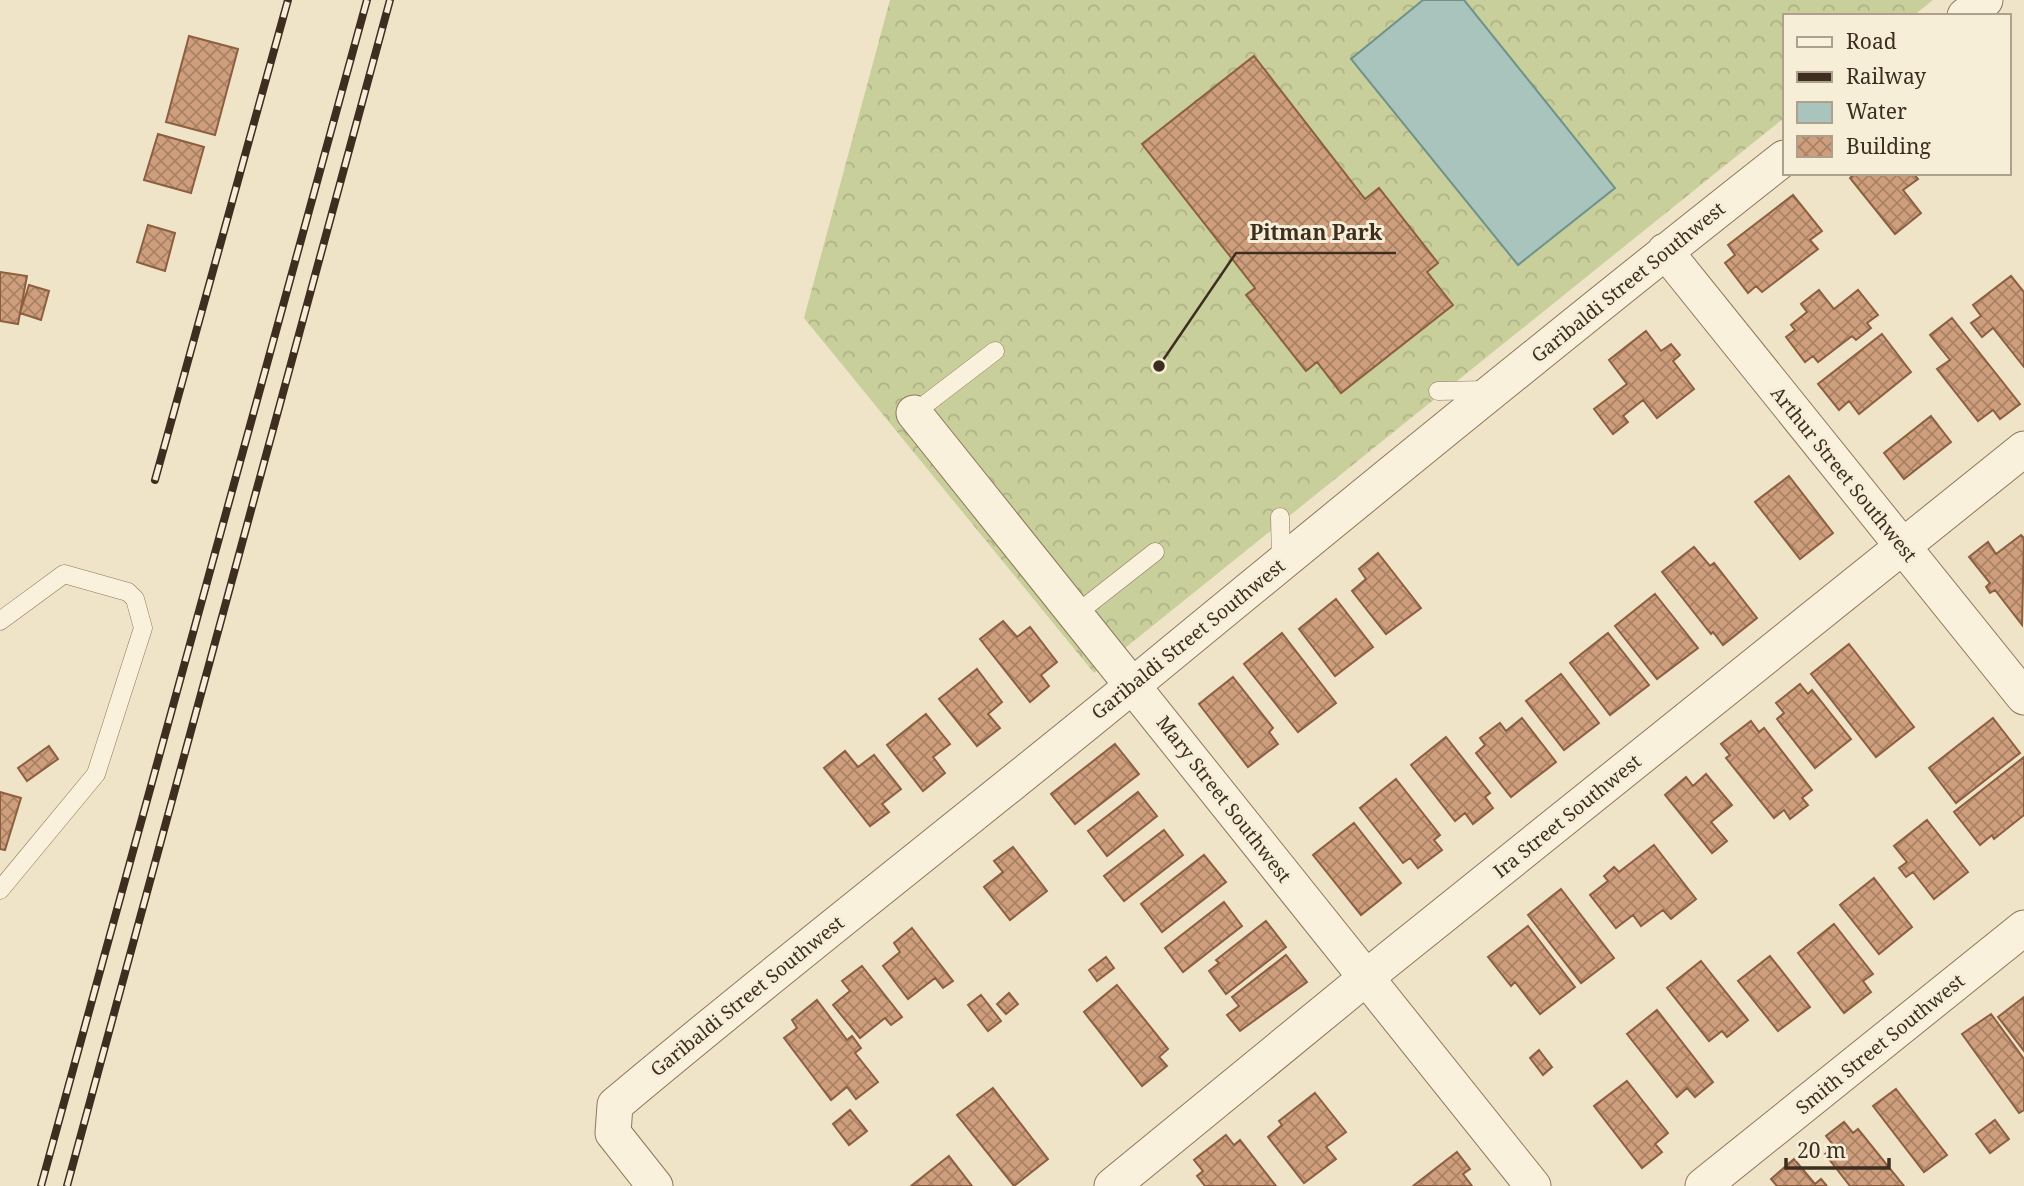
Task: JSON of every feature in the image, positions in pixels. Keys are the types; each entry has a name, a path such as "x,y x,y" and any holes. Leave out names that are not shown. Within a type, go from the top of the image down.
{"street":[{"path":"1968,14 1985,0"},
{"name":"Garibaldi Street Southwest","path":"655,1186 613,1133 615,1105 749,992 1665,251 1783,159"},
{"name":"Arthur Street Southwest","path":"1665,251 2024,697"},
{"name":"Mary Street Southwest","path":"914,413 1533,1186"},
{"name":"Ira Street Southwest","path":"1112,1186 2024,449"},
{"name":"Smith Street Southwest","path":"1703,1186 2024,928"}],"lane":[{"path":"914,413 995,351"},
{"path":"1438,391 1494,390"},
{"path":"1280,517 1281,564"},
{"path":"1076,614 1155,552"},
{"path":"0,621 64,574 128,592 135,599 143,628 96,774 0,891"}],"green space":[{"path":"890,0 1933,0 1916,14 1783,14 1783,119 1094,673 804,318"}],"water":[{"path":"1423,0 1464,0 1615,188 1518,265 1351,59"}],"building":[{"path":"189,36 238,49 215,135 166,122"},
{"path":"1254,56 1365,199 1379,188 1438,263 1427,272 1453,305 1341,393 1317,362 1306,371 1246,295 1255,288 1142,144"},
{"path":"158,134 204,147 191,193 144,180"},
{"path":"1853,175 1915,175 1918,179 1903,190 1921,213 1895,234 1850,178"},
{"path":"1793,195 1822,231 1810,240 1818,249 1762,292 1756,286 1748,293 1725,263 1735,255 1728,245"},
{"path":"148,225 175,233 165,271 137,262"},
{"path":"0,272 27,276 18,324 0,321"},
{"path":"2011,276 2024,292 2024,367 1993,328 1982,337 1971,323 1981,316 1973,305"},
{"path":"29,285 49,291 41,320 20,313"},
{"path":"1819,290 1834,309 1858,290 1878,315 1867,323 1871,328 1856,340 1852,336 1818,362 1813,356 1805,362 1786,337 1795,330 1791,325 1807,312 1801,304"},
{"path":"1952,318 2020,404 2000,419 1993,410 1978,421 1937,369 1950,360 1930,335"},
{"path":"1646,331 1661,351 1671,344 1680,355 1673,361 1694,389 1657,418 1643,400 1623,416 1628,422 1613,434 1594,409 1627,384 1609,360"},
{"path":"1882,334 1911,372 1859,414 1849,401 1839,410 1818,384"},
{"path":"1931,416 1951,442 1904,479 1884,453"},
{"path":"1789,476 1833,533 1800,559 1755,502"},
{"path":"2021,535 2024,538 2022,625 1995,590 1990,593 1986,587 1990,583 1969,557 1988,542 1996,554"},
{"path":"1694,547 1710,566 1714,563 1757,618 1723,645 1713,632 1711,634 1662,572"},
{"path":"1378,553 1421,608 1386,634 1352,591 1366,579 1359,569"},
{"path":"1655,594 1698,648 1657,679 1615,626"},
{"path":"1336,599 1373,647 1335,676 1299,629"},
{"path":"1003,621 1017,637 1030,627 1057,662 1041,675 1049,686 1030,702 980,639"},
{"path":"1282,633 1336,703 1298,732 1244,664"},
{"path":"1608,633 1649,685 1610,715 1570,663"},
{"path":"1849,644 1914,727 1876,757 1811,674"},
{"path":"977,669 1002,702 988,714 1000,728 977,746 939,699"},
{"path":"1561,674 1599,723 1564,750 1526,701"},
{"path":"1233,677 1273,728 1269,732 1278,744 1248,767 1199,704"},
{"path":"1800,684 1808,694 1812,690 1851,739 1815,768 1777,719 1784,713 1776,703"},
{"path":"926,714 950,744 933,757 945,773 923,791 887,745"},
{"path":"1522,718 1556,762 1511,797 1476,753 1485,745 1480,738 1500,723 1506,731"},
{"path":"1993,718 2020,753 1956,803 1929,768"},
{"path":"1751,721 1759,732 1764,728 1812,790 1802,798 1808,805 1790,819 1784,810 1774,818 1726,758 1730,755 1721,744"},
{"path":"1446,737 1490,793 1485,797 1493,808 1473,824 1465,813 1455,821 1411,765"},
{"path":"1115,744 1139,774 1075,824 1051,794"},
{"path":"49,746 58,759 27,781 18,768"},
{"path":"845,751 858,767 874,755 901,789 882,804 889,812 870,826 824,768"},
{"path":"2024,757 2024,815 1994,839 1992,835 1980,845 1954,812"},
{"path":"1706,774 1732,805 1711,822 1727,841 1712,853 1665,795 1686,777 1693,786"},
{"path":"1396,779 1440,835 1434,840 1442,850 1418,868 1410,858 1403,863 1360,808"},
{"path":"0,792 21,798 5,850 0,849"},
{"path":"1138,792 1157,816 1107,856 1088,831"},
{"path":"1927,820 1968,872 1934,899 1913,872 1906,877 1899,868 1907,862 1894,846"},
{"path":"1354,823 1401,883 1361,915 1313,855"},
{"path":"1164,830 1183,855 1124,901 1104,876"},
{"path":"1654,845 1696,899 1671,919 1663,910 1641,926 1633,915 1616,928 1590,895 1608,881 1604,876 1614,867 1619,872"},
{"path":"1013,847 1047,891 1010,920 984,887 1003,872 994,861"},
{"path":"1204,855 1226,882 1162,932 1141,904"},
{"path":"1874,878 1912,927 1879,954 1840,905"},
{"path":"1561,889 1614,958 1581,983 1528,915"},
{"path":"1224,902 1242,926 1183,972 1165,948"},
{"path":"1266,921 1286,947 1226,994 1209,971 1219,963 1216,960"},
{"path":"1834,924 1873,974 1863,981 1871,992 1844,1013 1798,953"},
{"path":"1528,926 1575,987 1540,1014 1515,982 1511,986 1488,957"},
{"path":"912,928 953,981 943,988 935,978 908,999 883,966 900,952 894,943"},
{"path":"1286,955 1307,982 1240,1031 1227,1015 1239,1006 1232,997"},
{"path":"1770,956 1810,1007 1778,1031 1738,981"},
{"path":"1106,957 1114,968 1097,981 1089,970"},
{"path":"1701,961 1748,1020 1727,1037 1722,1031 1709,1041 1667,988"},
{"path":"862,966 902,1017 891,1025 885,1018 860,1038 833,1005 850,991 842,981"},
{"path":"1117,985 1168,1049 1159,1057 1167,1066 1142,1086 1084,1012"},
{"path":"1009,993 1018,1004 1006,1014 997,1004"},
{"path":"981,995 1001,1021 988,1031 968,1005"},
{"path":"2024,997 2024,1051 1998,1017"},
{"path":"817,1000 847,1040 852,1036 861,1048 855,1053 878,1082 856,1099 847,1087 831,1100 784,1038 797,1028 792,1020"},
{"path":"1657,1010 1713,1082 1695,1097 1687,1088 1677,1097 1627,1034"},
{"path":"1991,1014 2024,1059 2024,1110 2019,1113 1962,1034"},
{"path":"1539,1050 1552,1067 1543,1075 1530,1058"},
{"path":"1627,1081 1668,1133 1655,1144 1662,1152 1642,1168 1594,1106"},
{"path":"993,1088 1048,1159 1014,1186 957,1115"},
{"path":"1896,1089 1947,1155 1924,1172 1873,1106"},
{"path":"1315,1093 1346,1132 1326,1147 1336,1159 1304,1183 1268,1137 1282,1125 1279,1121"},
{"path":"850,1110 867,1131 849,1145 833,1124"},
{"path":"1995,1120 2009,1139 1990,1153 1976,1134"},
{"path":"1844,1122 1853,1133 1858,1129 1904,1186 1850,1186 1825,1154 1835,1147 1826,1136"},
{"path":"1226,1135 1234,1145 1240,1140 1276,1186 1205,1186 1197,1176 1203,1171 1194,1160"},
{"path":"1457,1152 1470,1169 1463,1174 1472,1186 1413,1186"},
{"path":"949,1156 972,1186 911,1186"},
{"path":"1794,1159 1815,1184 1821,1179 1827,1186 1777,1186 1771,1179"}],"railway":[{"path":"155,480 288,0"},
{"path":"41,1186 367,0"},
{"path":"67,1186 390,0"}],"place":[{"name":"Pitman Park","path":"1159,366"}]}
